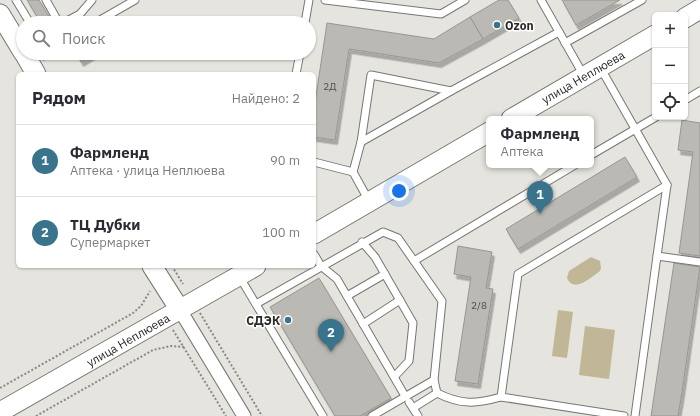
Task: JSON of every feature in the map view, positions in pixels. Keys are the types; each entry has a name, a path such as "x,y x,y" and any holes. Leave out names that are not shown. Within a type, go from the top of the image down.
{"main road":[{"path":"688,16 700,9"},
{"path":"0,14 16,40"},
{"name":"улица Неплюева","path":"516,116 652,37"},
{"path":"32,60 40,67"},
{"path":"316,233 486,134"},
{"path":"153,268 180,310"},
{"name":"улица Неплюева","path":"0,412 253,268"}],"street":[{"path":"180,310 244,416"}],"lane":[{"path":"16,0 26,16"},
{"path":"46,0 55,16"},
{"path":"76,16 80,14 90,0"},
{"path":"107,16 135,0"},
{"path":"306,16 309,0"},
{"path":"325,0 441,14 465,0"},
{"path":"541,0 566,44 592,72 635,129 667,185 636,416"},
{"path":"566,44 642,0"},
{"path":"361,142 559,32"},
{"path":"296,72 299,60"},
{"path":"353,172 361,142 371,75 451,91"},
{"path":"688,98 700,91"},
{"path":"594,153 652,119"},
{"path":"316,163 353,172 370,201"},
{"path":"414,261 569,168"},
{"path":"501,397 518,274 667,185"},
{"path":"256,304 362,242 383,232 398,238 442,301 434,380 437,393"},
{"path":"362,242 375,257 413,323 409,360 395,376"},
{"path":"657,256 700,262"},
{"path":"316,257 321,266 337,278 418,416"},
{"path":"347,296 385,274"},
{"path":"239,276 323,416"},
{"path":"363,324 400,300"},
{"path":"409,402 434,380"},
{"path":"372,416 437,393 451,400 480,403 501,397 624,416"}],"path":[{"path":"172,268 180,310 184,347 226,416"},
{"path":"146,285 154,298"},
{"path":"0,388 132,313 141,306 150,291"},
{"path":"180,310 262,416"},
{"path":"36,416 153,350 163,346 184,347"}],"shaded area":[{"path":"591,257 600,261 600,271 583,283 570,283 567,278 569,271"},
{"path":"558,310 573,312 567,358 552,356"},
{"path":"585,326 615,330 609,379 579,375"}],"building":[{"path":"27,0 39,0 49,16 37,16"},
{"path":"499,0 508,0 519,18 483,39 470,17"},
{"path":"562,0 620,0 576,25"},
{"path":"470,17 483,39 439,63 349,49 335,140 316,137 316,96 327,23 434,39"},
{"path":"682,120 700,123 700,256 679,253 693,152 678,150"},
{"path":"625,157 637,177 518,249 506,229"},
{"path":"458,246 492,252 486,288 493,289 478,384 455,381 471,277 454,274"},
{"path":"674,263 700,267 682,392 678,416 651,416"},
{"path":"319,278 391,398 360,416 335,416 270,307"}],"place":[{"name":"Ozon","path":"497,25"},
{"name":"Фармленд","path":"540,214"},
{"name":"СДЭК","path":"288,320"},
{"name":"ТЦ Дубки","path":"331,352"}]}
